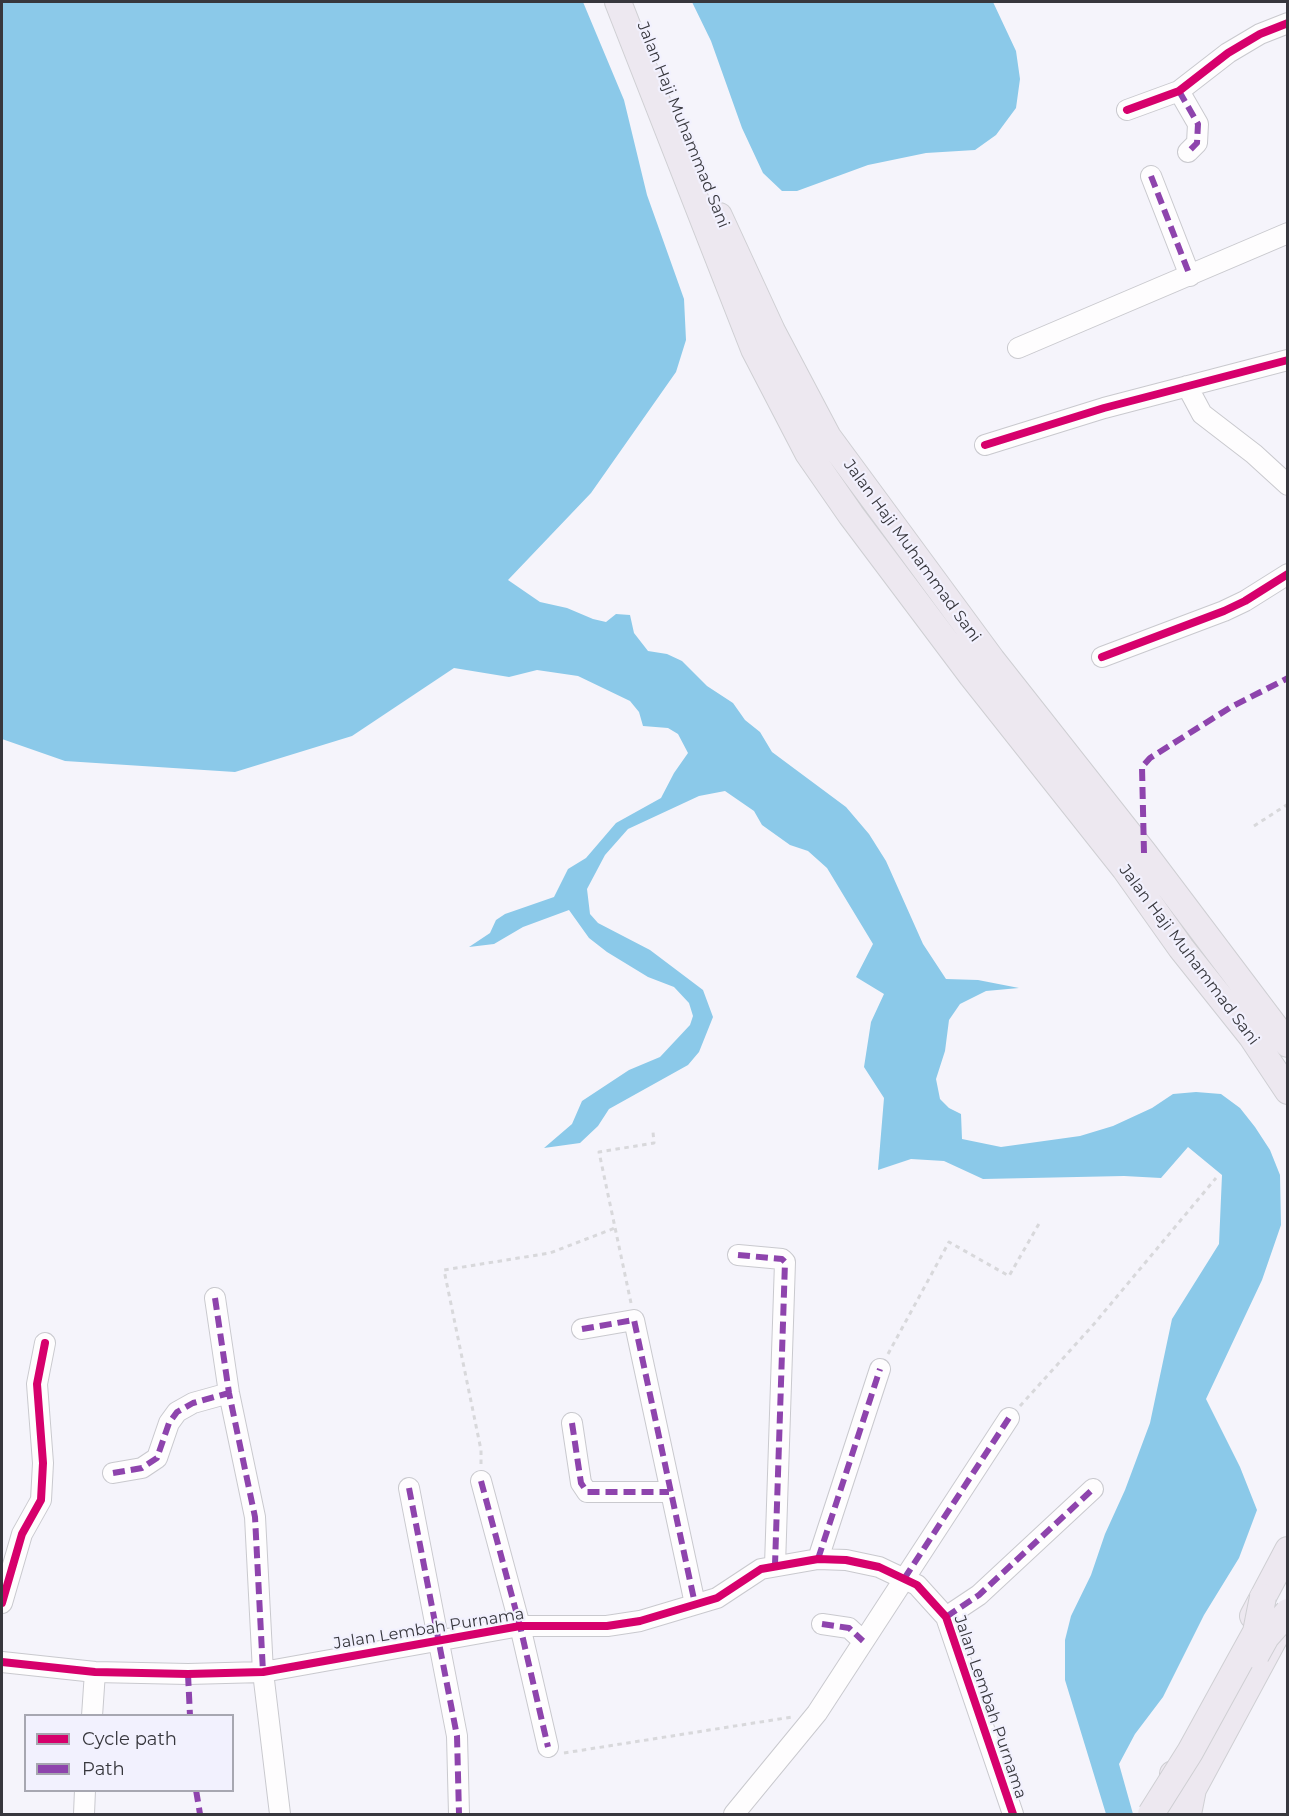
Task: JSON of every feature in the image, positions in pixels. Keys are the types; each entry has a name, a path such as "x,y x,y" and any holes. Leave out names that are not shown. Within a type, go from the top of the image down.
{"main road":[{"path":"618,2 711,217"},
{"name":"Jalan Haji Muhammad Sani","path":"633,2 711,217 731,293 754,349 808,453 851,515 972,676 1125,869 1181,948 1252,1038 1287,1091"},
{"name":"Jalan Haji Muhammad Sani","path":"711,217 828,436 992,660 1144,852 1287,1044"},
{"path":"1125,869 1144,852"},
{"path":"1171,1815 1172,1776 1179,1752 1287,1550"},
{"path":"1151,1815 1190,1752 1256,1632 1263,1597"},
{"path":"1164,1815 1200,1758 1266,1637 1287,1612"},
{"path":"1188,1815 1193,1789 1241,1704 1287,1612"}],"street":[{"path":"1127,110 1179,91 1228,53 1260,34 1287,23"},
{"path":"1179,91 1198,124 1197,143 1188,152"},
{"path":"1151,176 1190,276"},
{"path":"1018,348 1287,233"},
{"path":"986,445 1104,408 1287,360"},
{"path":"1187,386 1202,414 1254,454 1287,485"},
{"path":"1102,657 1234,606 1287,574"},
{"path":"738,1255 782,1258 785,1262 775,1565"},
{"path":"215,1299 229,1393 255,1517 263,1672 280,1815"},
{"path":"582,1329 634,1320 669,1492 695,1604"},
{"path":"2,1603 22,1534 41,1500 43,1463 37,1383 45,1343"},
{"path":"818,1559 880,1369"},
{"path":"113,1473 142,1468 157,1458 169,1424 177,1412 193,1403 229,1393"},
{"path":"734,1815 818,1713 1009,1418"},
{"path":"572,1423 581,1483 587,1492 669,1492"},
{"path":"481,1481 520,1626 548,1747"},
{"path":"409,1488 457,1736 459,1815"},
{"path":"946,1617 979,1595 1092,1489"},
{"name":"Jalan Lembah Purnama","path":"2,1662 95,1672 188,1674 263,1672 520,1626 607,1626 668,1614 717,1598 761,1569 775,1565 818,1559 846,1560 879,1567 917,1585 946,1617 1013,1815"},
{"path":"822,1624 849,1628 863,1641"},
{"path":"92,1714 95,1672"},
{"path":"84,1815 86,1792"}],"path":[{"path":"1254,826 1287,804"},
{"path":"634,1320 599,1152 654,1143 653,1132"},
{"path":"1009,1418 1094,1324 1216,1178"},
{"path":"880,1369 949,1242 1009,1276 1040,1222"},
{"path":"481,1481 481,1450 444,1270 550,1253 615,1228"},
{"path":"548,1747 557,1753 565,1753 818,1713"}],"water":[{"path":"2,2 583,2 624,100 647,195 684,299 686,340 676,372 591,493 508,580 540,602 567,608 593,619 606,622 616,614 630,615 634,633 648,651 667,654 682,661 707,686 733,703 745,720 760,732 772,752 846,807 869,834 886,861 923,944 946,979 978,980 1019,988 986,991 960,1004 949,1020 945,1051 936,1079 940,1099 949,1108 961,1114 962,1139 1001,1147 1080,1136 1113,1126 1152,1108 1173,1094 1196,1092 1221,1094 1240,1108 1255,1127 1270,1150 1280,1175 1281,1225 1262,1280 1206,1399 1240,1467 1257,1510 1239,1558 1204,1615 1163,1697 1135,1734 1119,1764 1133,1814 1106,1814 1065,1680 1065,1640 1071,1616 1091,1575 1150,1423 1172,1319 1219,1244 1222,1175 1188,1147 1161,1178 1124,1176 983,1179 944,1161 911,1159 878,1170 884,1098 864,1067 871,1022 884,994 856,977 873,944 827,868 808,851 790,845 762,825 754,811 725,791 699,796 628,829 605,855 587,889 590,914 598,923 650,950 703,990 713,1017 699,1052 688,1065 609,1109 598,1126 580,1143 544,1148 572,1124 582,1101 629,1070 660,1057 690,1025 693,1016 689,1003 674,987 648,977 607,952 589,938 569,910 523,927 494,944 469,947 490,933 496,920 505,914 554,897 568,869 586,858 616,823 661,798 688,753 678,734 668,728 643,726 639,712 630,701 578,676 537,670 509,677 454,668 352,736 235,772 65,761 2,739"},
{"path":"692,2 993,2 1016,51 1020,79 1016,108 996,135 975,150 926,153 868,165 797,191 782,191 763,173 742,128 711,41"}],"marked path":[{"path":"1179,91 1198,124 1197,143 1188,152"},
{"path":"1151,176 1190,276"},
{"path":"1144,853 1142,767 1150,758 1231,707 1288,678"},
{"path":"738,1255 782,1259 785,1262 775,1565"},
{"path":"215,1298 229,1393 255,1517 263,1672"},
{"path":"582,1329 634,1320 695,1604"},
{"path":"818,1559 880,1369"},
{"path":"113,1473 142,1468 157,1458 169,1423 177,1412 193,1403 229,1393"},
{"path":"904,1579 1009,1418"},
{"path":"572,1423 581,1483 587,1492 669,1492"},
{"path":"481,1481 520,1626 548,1747"},
{"path":"409,1488 457,1736 459,1814"},
{"path":"946,1617 979,1595 1093,1489"},
{"path":"822,1624 849,1628 863,1641"},
{"path":"188,1674 190,1714"},
{"path":"196,1792 200,1814"}],"cycle path":[{"path":"1127,110 1179,91 1228,53 1260,34 1288,23"},
{"path":"985,445 1104,408 1288,360"},
{"path":"1102,657 1224,611 1245,601 1288,574"},
{"path":"2,1603 22,1534 41,1500 43,1463 37,1384 45,1343"},
{"path":"2,1662 95,1672 188,1674 263,1672 520,1626 607,1626 640,1621 717,1598 761,1569 818,1559 846,1560 879,1567 917,1585 946,1617 1013,1814"}]}
